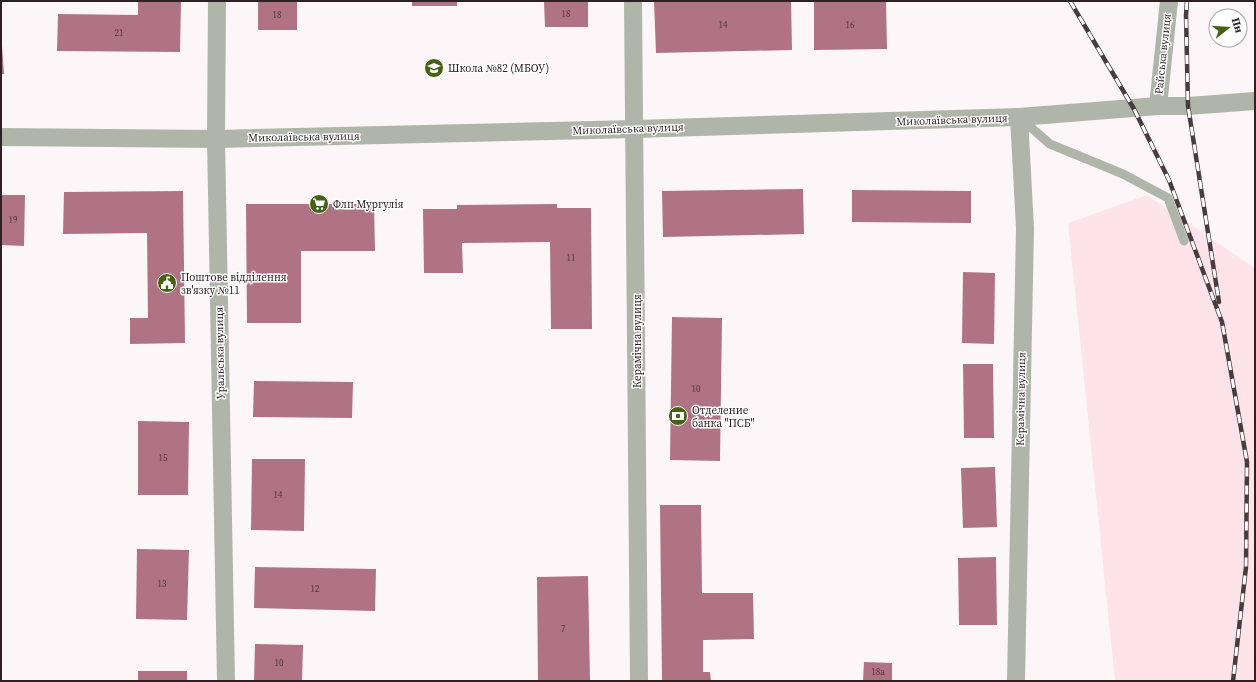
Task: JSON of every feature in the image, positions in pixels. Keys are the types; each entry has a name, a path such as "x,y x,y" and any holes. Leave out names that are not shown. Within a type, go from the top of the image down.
{"street":[{"name":"Уральська вулиця","path":"217,1 216,139 226,681"},
{"name":"Керамічна вулиця","path":"633,1 640,681"},
{"name":"Райська вулиця","path":"1158,106 1169,1"},
{"name":"Миколаївська вулиця","path":"1,137 216,139 1019,118 1158,106 1188,106 1255,101"},
{"name":"Керамічна вулиця","path":"1016,681 1025,228 1019,118"}],"lane":[{"path":"1019,118 1050,144 1123,174 1168,198 1184,241"}],"shaded area":[{"path":"1147,195 1255,268 1255,681 1115,681 1068,223"}],"building":[{"path":"138,1 181,1 180,52 57,51 58,14 138,15"},
{"path":"258,1 297,1 297,30 258,30"},
{"path":"412,1 457,1 457,6 412,6"},
{"path":"544,1 588,1 588,27 545,27"},
{"path":"654,1 791,1 792,50 656,53"},
{"path":"814,1 886,1 887,49 814,50"},
{"path":"2,46 4,74 1,74"},
{"path":"803,189 804,234 663,237 662,191"},
{"path":"852,190 971,191 971,223 852,222"},
{"path":"183,191 185,343 130,344 130,318 148,318 147,233 63,234 64,192"},
{"path":"1,195 25,195 24,246 1,245"},
{"path":"246,204 374,204 375,251 301,251 301,323 247,323"},
{"path":"557,204 557,208 591,208 592,329 551,329 550,242 462,243 463,273 424,273 423,209 457,209 457,205"},
{"path":"963,272 995,273 994,344 962,343"},
{"path":"672,317 722,318 720,461 670,460"},
{"path":"963,364 993,364 994,438 964,438"},
{"path":"254,381 353,382 352,418 253,417"},
{"path":"138,421 189,422 188,495 138,495"},
{"path":"252,459 305,459 304,531 251,530"},
{"path":"995,467 997,527 963,528 961,468"},
{"path":"660,505 701,505 702,593 753,593 754,639 703,640 703,672 710,672 711,681 662,681"},
{"path":"137,549 189,550 187,620 136,619"},
{"path":"996,557 997,625 959,625 958,558"},
{"path":"255,567 376,569 375,611 254,608"},
{"path":"588,576 590,681 538,681 537,577"},
{"path":"255,644 303,645 302,681 254,681"},
{"path":"864,662 892,663 892,681 863,681"},
{"path":"138,671 187,671 187,681 138,681"}],"railway":[{"path":"1070,1 1134,109 1169,180 1222,322 1247,462 1246,567 1233,681"},
{"path":"1187,1 1188,106 1219,302"}],"place":[{"name":"Школа №82 (МБОУ)","path":"434,68"},
{"name":"Флп Мургулія","path":"319,204"},
{"name":"Поштове відділення зв'язку №11","path":"167,283"},
{"name":"Отделение банка \"ПСБ\"","path":"678,416"}]}
